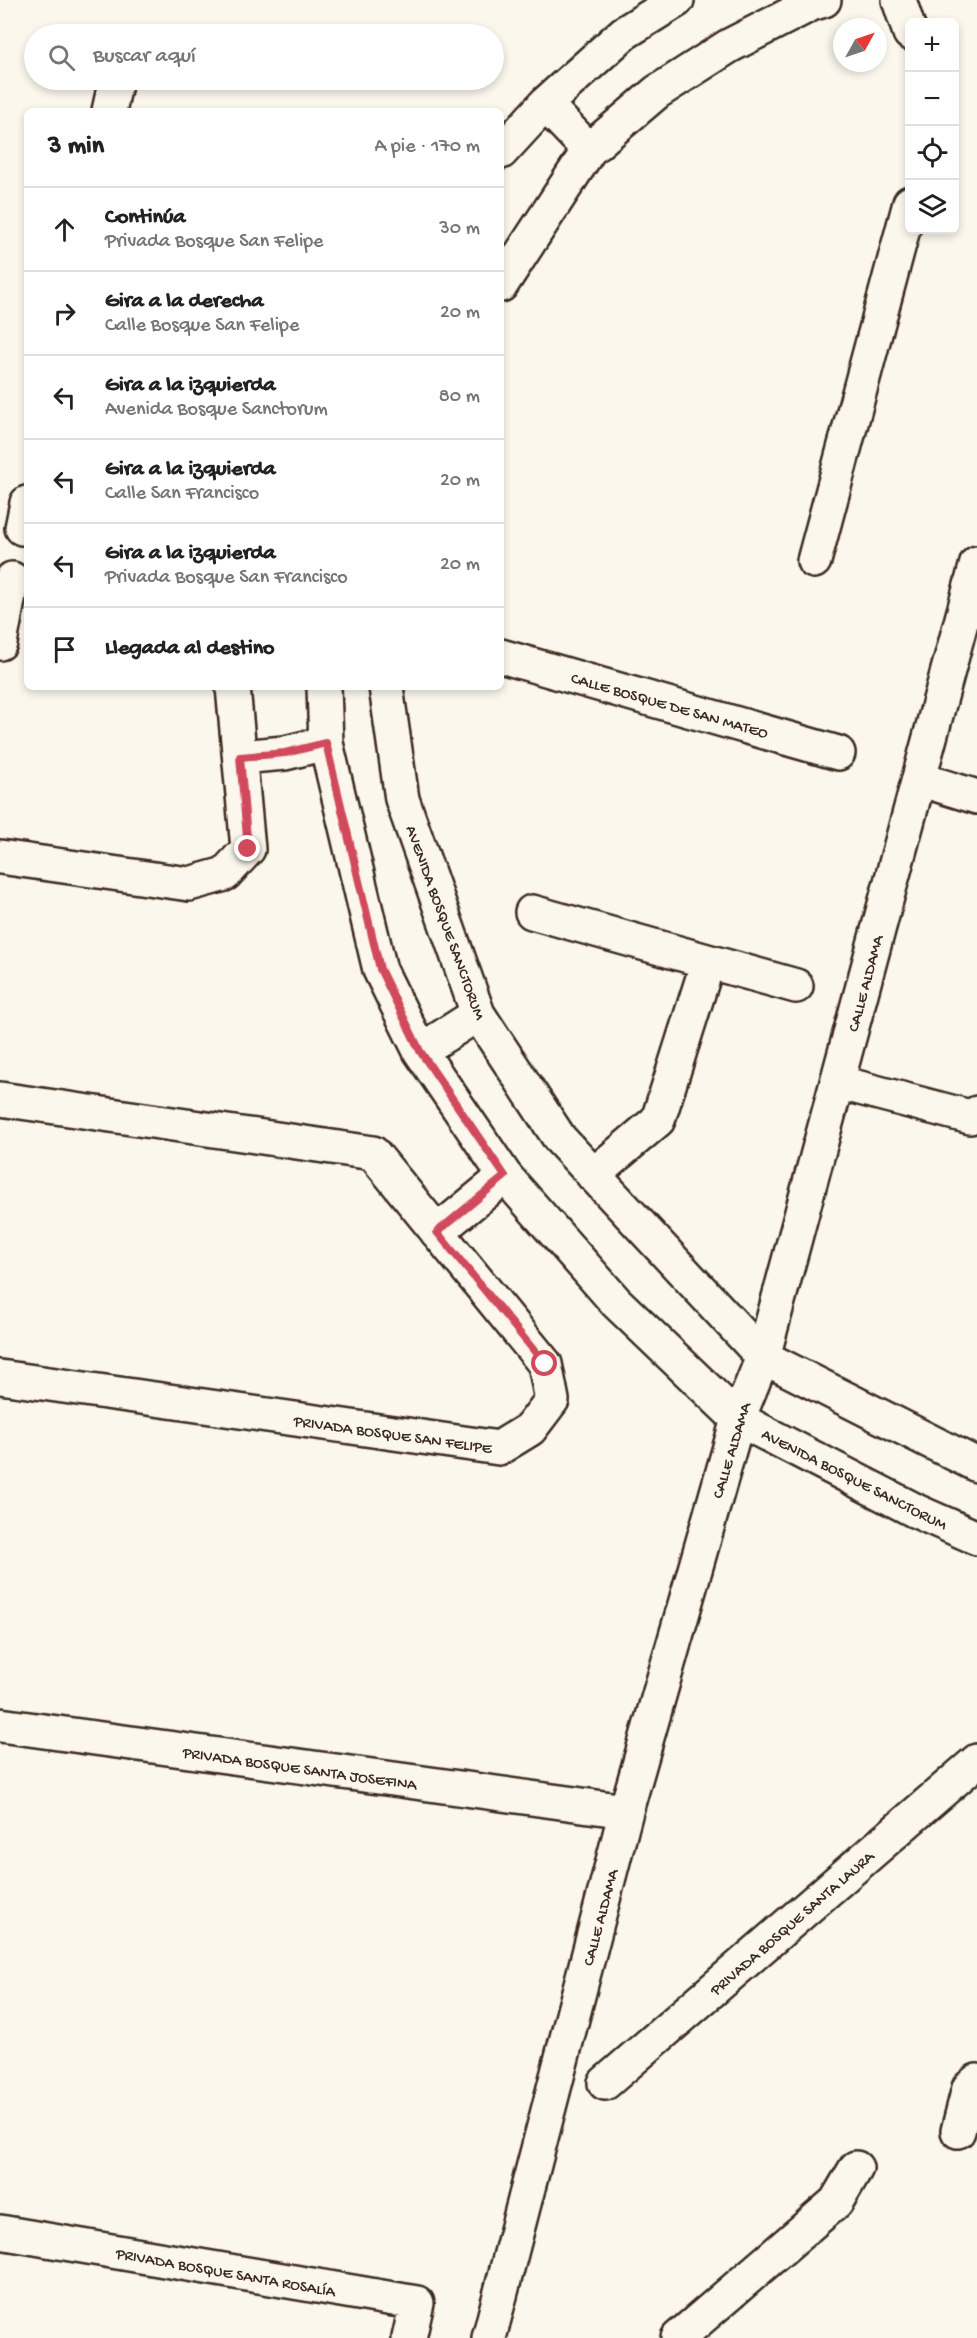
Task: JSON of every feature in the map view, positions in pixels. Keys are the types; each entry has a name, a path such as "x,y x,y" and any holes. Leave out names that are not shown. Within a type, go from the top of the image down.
{"street":[{"path":"504,149 546,104 624,33 677,0"},
{"path":"504,280 589,150 657,92 729,46 811,4 824,0"},
{"path":"899,0 905,20"},
{"path":"110,108 114,90"},
{"path":"546,104 589,150"},
{"path":"814,561 905,218"},
{"name":"CALLE ALDAMA","path":"489,2338 613,1810 738,1419 763,1358 977,563"},
{"path":"10,628 12,579"},
{"name":"CALLE BOSQUE DE SAN MATEO","path":"504,657 838,753"},
{"path":"0,857 189,884 225,874 248,849 233,690"},
{"name":"AVENIDA BOSQUE SANCTORUM","path":"324,690 326,743 380,969 420,1051 505,1176 616,1302 738,1419 916,1511 977,1538"},
{"name":"AVENIDA BOSQUE SANCTORUM","path":"386,690 402,799 478,1014 560,1139 763,1358 977,1464"},
{"path":"240,757 285,753 326,743"},
{"path":"919,779 967,795"},
{"path":"532,912 796,986"},
{"path":"593,1175 658,1120 708,962"},
{"path":"420,1051 478,1014"},
{"path":"837,1082 970,1117 977,1113"},
{"name":"PRIVADA BOSQUE SAN FELIPE","path":"0,1100 373,1153 545,1364 552,1400 530,1429 499,1448 0,1377"},
{"path":"437,1232 505,1176"},
{"name":"PRIVADA BOSQUE SANTA JOSEFINA","path":"0,1725 613,1810"},
{"name":"PRIVADA BOSQUE SANTA LAURA","path":"605,2083 977,1761"},
{"path":"958,2131 969,2088 977,2081"},
{"path":"678,2338 836,2202 856,2168"},
{"name":"PRIVADA BOSQUE SANTA ROSALÍA","path":"0,2232 417,2303 409,2338"}],"route":[{"path":"248,849 240,757 285,753 326,743 380,969 420,1051 505,1176 437,1232 545,1364"}]}
